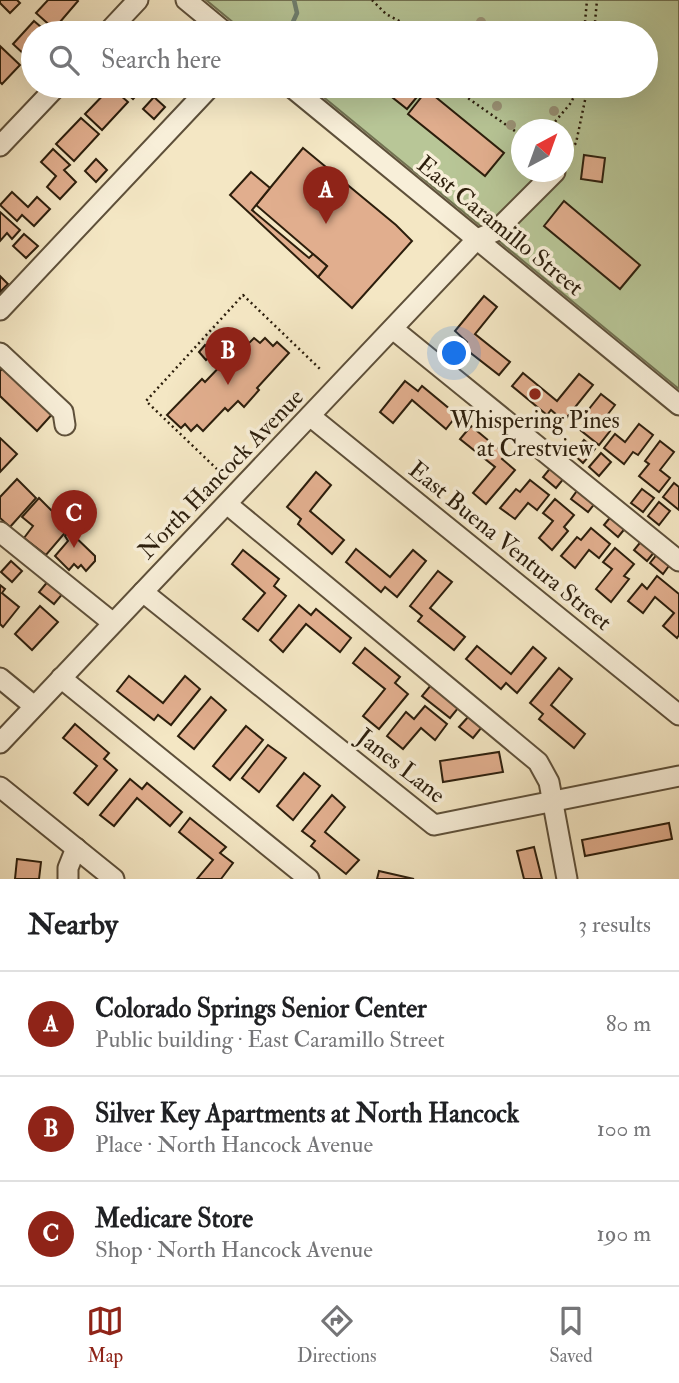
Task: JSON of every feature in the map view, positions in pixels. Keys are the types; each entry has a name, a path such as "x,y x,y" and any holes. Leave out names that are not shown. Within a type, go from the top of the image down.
{"street":[{"path":"118,21 138,0"},
{"path":"186,0 211,21"},
{"path":"0,146 46,98"},
{"path":"0,310 200,98"},
{"name":"East Caramillo Street","path":"305,98 679,405"},
{"name":"North Hancock Avenue","path":"0,743 477,239 496,231 545,182"},
{"path":"393,329 679,561"},
{"path":"0,353 63,412 65,425"},
{"name":"East Buena Ventura Street","path":"310,416 679,715"},
{"path":"227,504 538,762 546,774 567,879"},
{"path":"0,532 113,623"},
{"name":"Janes Lane","path":"143,592 434,825 679,776"},
{"path":"0,678 34,706"},
{"path":"61,678 310,879"},
{"path":"0,787 114,879"},
{"path":"68,879 68,867 76,848"}],"path":[{"path":"372,0 386,14 399,21"},
{"path":"585,21 587,0"},
{"path":"595,21 597,0"},
{"path":"469,98 511,128"},
{"path":"557,119 573,98"},
{"path":"574,146 585,98"},
{"path":"221,473 146,401 243,295 320,369"}],"green space":[{"path":"206,0 679,0 679,389 325,98 658,98 658,21 231,21"}],"building":[{"path":"0,0 17,0 20,3 10,13"},
{"path":"48,0 78,1 61,21 45,21 36,13"},
{"path":"21,35 21,51 13,44"},
{"path":"0,46 20,65 2,84 0,82"},
{"path":"100,98 123,98 128,102 102,130 85,114"},
{"path":"153,98 165,107 154,119 143,109"},
{"path":"393,98 416,98 407,109"},
{"path":"421,98 437,98 504,153 485,176 408,114"},
{"path":"81,118 99,134 74,161 56,144"},
{"path":"303,148 412,241 352,308 318,277 327,266 256,205"},
{"path":"53,149 70,165 64,170 76,182 60,199 47,187 56,176 41,162"},
{"path":"584,155 605,158 602,182 581,179"},
{"path":"96,159 107,170 96,182 85,171"},
{"path":"251,172 270,188 252,210 309,258 313,254 327,266 318,277 230,195"},
{"path":"12,192 28,207 37,197 50,209 34,226 22,215 17,221 0,205"},
{"path":"564,201 640,265 620,289 544,226"},
{"path":"0,212 20,230 12,239 7,233 0,241"},
{"path":"24,234 38,246 26,258 13,246"},
{"path":"0,276 8,284 0,292"},
{"path":"484,296 497,307 475,334 510,362 499,375 463,347 467,342 455,331"},
{"path":"254,338 260,343 265,338 273,346 277,342 289,353 257,388 259,390 244,407 238,401 228,411 225,408 203,431 197,425 191,431 185,424 181,428 167,415 202,379 205,382 228,358 231,361"},
{"path":"205,345 213,354 206,360 199,352"},
{"path":"6,365 55,411 37,431 0,396 0,371"},
{"name":"Whispering Pines at Crestview","path":"523,373 557,401 579,374 593,385 564,421 551,410 547,415 512,386"},
{"path":"405,381 418,391 422,386 457,415 446,429 412,400 393,423 380,412"},
{"path":"601,394 615,405 601,423 610,431 599,445 579,429 589,417 585,414"},
{"path":"639,424 653,435 638,455 633,452 624,464 604,448 615,434 625,442"},
{"path":"471,426 506,455 502,459 515,470 486,504 473,493 495,467 460,439"},
{"path":"0,438 17,454 0,472"},
{"path":"584,440 595,449 583,463 573,454"},
{"path":"660,441 674,452 660,470 670,478 659,492 639,476 649,464 645,461"},
{"path":"601,453 611,462 599,476 589,467"},
{"path":"552,466 565,477 556,488 543,477"},
{"path":"316,472 331,485 310,511 344,540 332,554 298,524 301,519 287,507"},
{"path":"17,479 36,498 10,527 0,518 0,497"},
{"path":"530,480 549,495 537,510 528,503 515,519 500,508 516,489 520,492"},
{"path":"674,483 679,487 679,510 663,497"},
{"path":"579,488 596,502 588,512 571,499"},
{"path":"642,489 654,498 643,512 631,503"},
{"path":"39,498 69,528 46,555 24,538 33,526 22,517"},
{"path":"555,499 574,515 564,527 568,531 552,550 539,538 553,521 543,513"},
{"path":"659,502 670,511 659,525 648,516"},
{"path":"613,514 627,526 618,537 604,525"},
{"path":"591,528 610,544 599,558 589,550 575,568 561,556 577,537 581,540"},
{"path":"69,531 95,556 95,561 86,571 81,565 78,568 74,564 69,570 55,556 68,541 65,536"},
{"path":"643,539 656,550 647,561 634,550"},
{"path":"615,548 634,564 624,576 629,579 611,602 596,589 612,569 603,562"},
{"path":"356,549 390,577 413,550 426,561 397,597 385,587 381,592 346,562"},
{"path":"243,550 279,579 274,586 286,596 258,631 243,619 265,593 232,564"},
{"path":"658,553 671,563 663,574 650,563"},
{"path":"11,561 22,571 12,582 1,572"},
{"path":"438,571 452,582 430,608 465,637 454,650 418,621 422,616 410,606"},
{"path":"657,576 679,594 677,638 663,626 674,613 655,597 643,613 628,601 642,584 647,589"},
{"path":"49,580 64,592 54,604 39,592"},
{"path":"0,585 5,589 2,593 19,607 3,627 0,624"},
{"path":"299,605 311,615 316,609 351,638 340,652 306,624 283,652 270,640"},
{"path":"40,606 58,622 32,650 15,634"},
{"path":"477,646 511,674 533,647 546,658 517,693 506,683 501,689 466,659"},
{"path":"365,648 400,677 395,683 408,694 379,729 363,716 385,689 353,663"},
{"path":"559,668 572,679 551,705 585,734 574,748 539,719 543,714 530,703"},
{"path":"129,676 163,703 185,676 200,689 171,725 158,715 154,720 117,691"},
{"path":"431,685 459,707 450,718 422,696"},
{"path":"211,697 226,710 194,749 178,736"},
{"path":"425,706 447,724 435,740 421,728 403,749 387,736 406,712 414,719"},
{"path":"469,716 482,727 473,738 459,727"},
{"path":"75,724 109,753 104,759 117,770 88,805 74,793 97,766 63,738"},
{"path":"246,726 263,740 230,780 213,766"},
{"path":"268,745 286,758 259,792 242,778"},
{"path":"499,752 503,772 443,782 440,761"},
{"path":"304,773 320,786 293,820 277,806"},
{"path":"130,779 142,789 147,783 182,812 170,826 137,798 114,826 100,815"},
{"path":"332,795 345,807 325,832 359,860 346,874 311,846 315,841 302,831"},
{"path":"190,818 226,847 220,853 233,863 221,879 197,879 213,860 179,832"},
{"path":"669,823 672,839 585,856 582,840"},
{"path":"534,847 542,879 524,879 517,851"},
{"path":"17,859 41,862 39,879 15,879"},
{"path":"379,871 414,879 377,879"}],"waterway":[{"path":"293,21 297,13 294,0"}],"place":[{"name":"Colorado Springs Senior Center","path":"326,224"},
{"name":"Silver Key Apartments at North Hancock","path":"228,385"},
{"name":"Whispering Pines at Crestview","path":"535,394"},
{"name":"Medicare Store","path":"74,548"}]}
